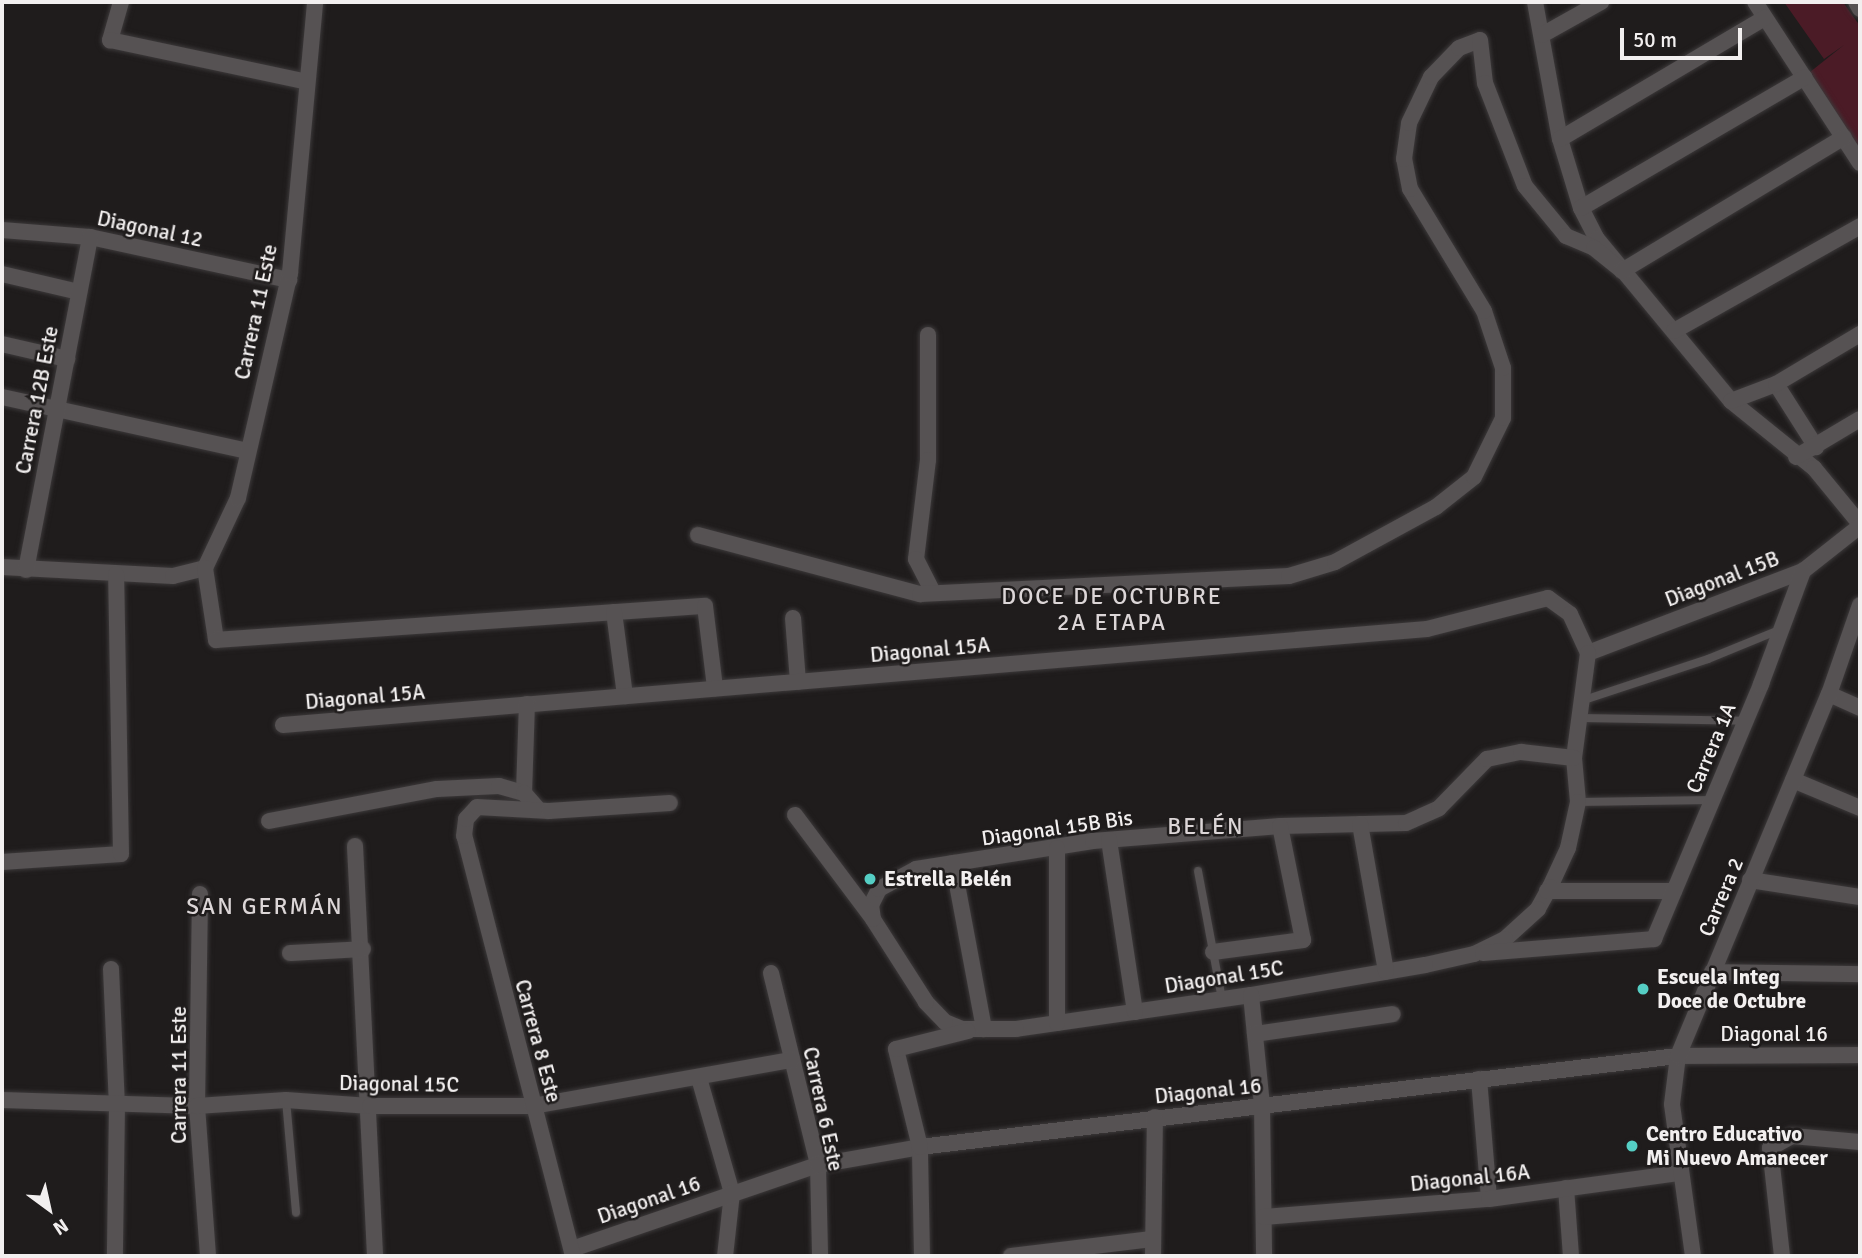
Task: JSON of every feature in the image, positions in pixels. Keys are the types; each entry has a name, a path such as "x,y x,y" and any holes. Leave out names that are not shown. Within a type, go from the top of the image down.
{"street":[{"path":"121,2 110,40 307,82"},
{"name":"Carrera 11 Este","path":"205,568 238,498 289,280 315,2"},
{"path":"1535,2 1560,139 1581,208 1622,271 1731,401 1796,457 1814,468 1855,507 1860,525"},
{"path":"1542,35 1601,2"},
{"path":"1755,2 1860,163"},
{"path":"1856,2 1860,9"},
{"path":"1560,139 1765,18"},
{"path":"698,535 920,594 1289,576 1335,562 1436,507 1474,477 1503,418 1503,368 1484,311 1410,189 1404,159 1409,123 1430,77 1459,48 1480,40 1485,83 1525,186 1566,236 1594,248 1622,271"},
{"path":"1581,208 1805,77"},
{"path":"1622,271 1844,137"},
{"path":"1674,331 1860,226"},
{"name":"Diagonal 12","path":"2,230 90,237 289,280"},
{"name":"Carrera 12B Este","path":"26,570 90,237"},
{"path":"2,274 79,292"},
{"path":"1731,401 1776,384 1860,334"},
{"path":"928,335 928,460 916,559 933,592"},
{"path":"2,344 66,359"},
{"path":"1776,384 1816,447"},
{"path":"2,397 247,451"},
{"path":"1796,457 1860,419"},
{"name":"Diagonal 15B","path":"1588,653 1802,571 1860,525"},
{"path":"2,567 173,576 205,568 216,640 705,606 715,688"},
{"name":"Carrera 1A","path":"1654,939 1745,721 1802,571"},
{"path":"2,862 121,854 116,574"},
{"name":"Diagonal 15A","path":"283,725 1427,629 1548,598 1570,614 1588,653"},
{"name":"Carrera 2","path":"1693,1256 1672,1104 1678,1056 1829,694 1860,605"},
{"path":"614,612 625,696"},
{"path":"793,618 798,682"},
{"name":"Diagonal 15C","path":"1474,954 1522,926 1549,889 1568,848 1578,802 1574,758 1584,700 1588,653"},
{"path":"1829,694 1860,708"},
{"path":"524,793 527,704"},
{"name":"Diagonal 15B Bis","path":"872,912 879,889 916,869 1109,839 1280,826 1406,823 1423,818 1439,808 1487,759 1521,752 1574,758"},
{"path":"1793,780 1860,808"},
{"path":"269,821 437,789 499,786 524,793 538,810 670,803"},
{"name":"Carrera 8 Este","path":"538,810 477,807 466,819 464,836 533,1106 574,1252"},
{"path":"795,815 872,912"},
{"path":"1360,824 1386,972"},
{"path":"1213,952 1303,940 1280,826"},
{"path":"1109,839 1135,1012"},
{"path":"355,846 363,949 375,1256"},
{"path":"1057,848 1057,1023"},
{"path":"953,863 981,1029"},
{"path":"1751,880 1860,897"},
{"path":"1549,889 1674,891"},
{"name":"Carrera 11 Este","path":"200,894 197,1106 208,1256"},
{"name":"Diagonal 15C","path":"872,912 905,973 945,1022 981,1029"},
{"name":"Diagonal 15C","path":"919,1147 896,1049 981,1029 1057,1023 1251,995 1474,954 1654,939"},
{"path":"290,953 363,949"},
{"path":"111,969 117,1104 115,1256"},
{"path":"1712,972 1860,974"},
{"name":"Carrera 6 Este","path":"771,973 818,1165 820,1256"},
{"path":"1251,995 1262,1106 1264,1256"},
{"path":"1255,1034 1393,1014"},
{"name":"Diagonal 16","path":"574,1252 732,1193 818,1165 919,1147 1678,1056 1860,1055"},
{"name":"Diagonal 15C","path":"2,1100 197,1106 286,1100 370,1106 533,1106 792,1060"},
{"path":"699,1078 732,1193 725,1256"},
{"path":"1479,1079 1489,1199"},
{"path":"1153,1256 1155,1118"},
{"path":"1782,1256 1769,1148 1792,1136 1860,1142"},
{"path":"919,1147 922,1256"},
{"name":"Diagonal 16A","path":"1264,1217 1489,1199 1681,1173"},
{"path":"1566,1188 1571,1256"},
{"path":"1012,1256 1152,1239"}],"lane":[{"path":"1584,700 1708,659 1781,629"},
{"path":"1581,718 1745,721"},
{"path":"1578,802 1712,800"},
{"path":"1198,871 1222,999"},
{"path":"286,1100 296,1213"}],"shaded area":[{"path":"1784,2 1843,2 1860,26 1860,154 1810,72 1844,45 1824,59"}],"place":[{"name":"Estrella Belén","path":"870,879"},
{"name":"Escuela Integ Doce de Octubre","path":"1643,989"},
{"name":"Centro Educativo Mi Nuevo Amanecer","path":"1632,1146"}],"district":[{"name":"DOCE DE OCTUBRE 2A ETAPA","path":"1112,610"},
{"name":"BELÉN","path":"1206,827"},
{"name":"SAN GERMÁN","path":"265,907"}]}
